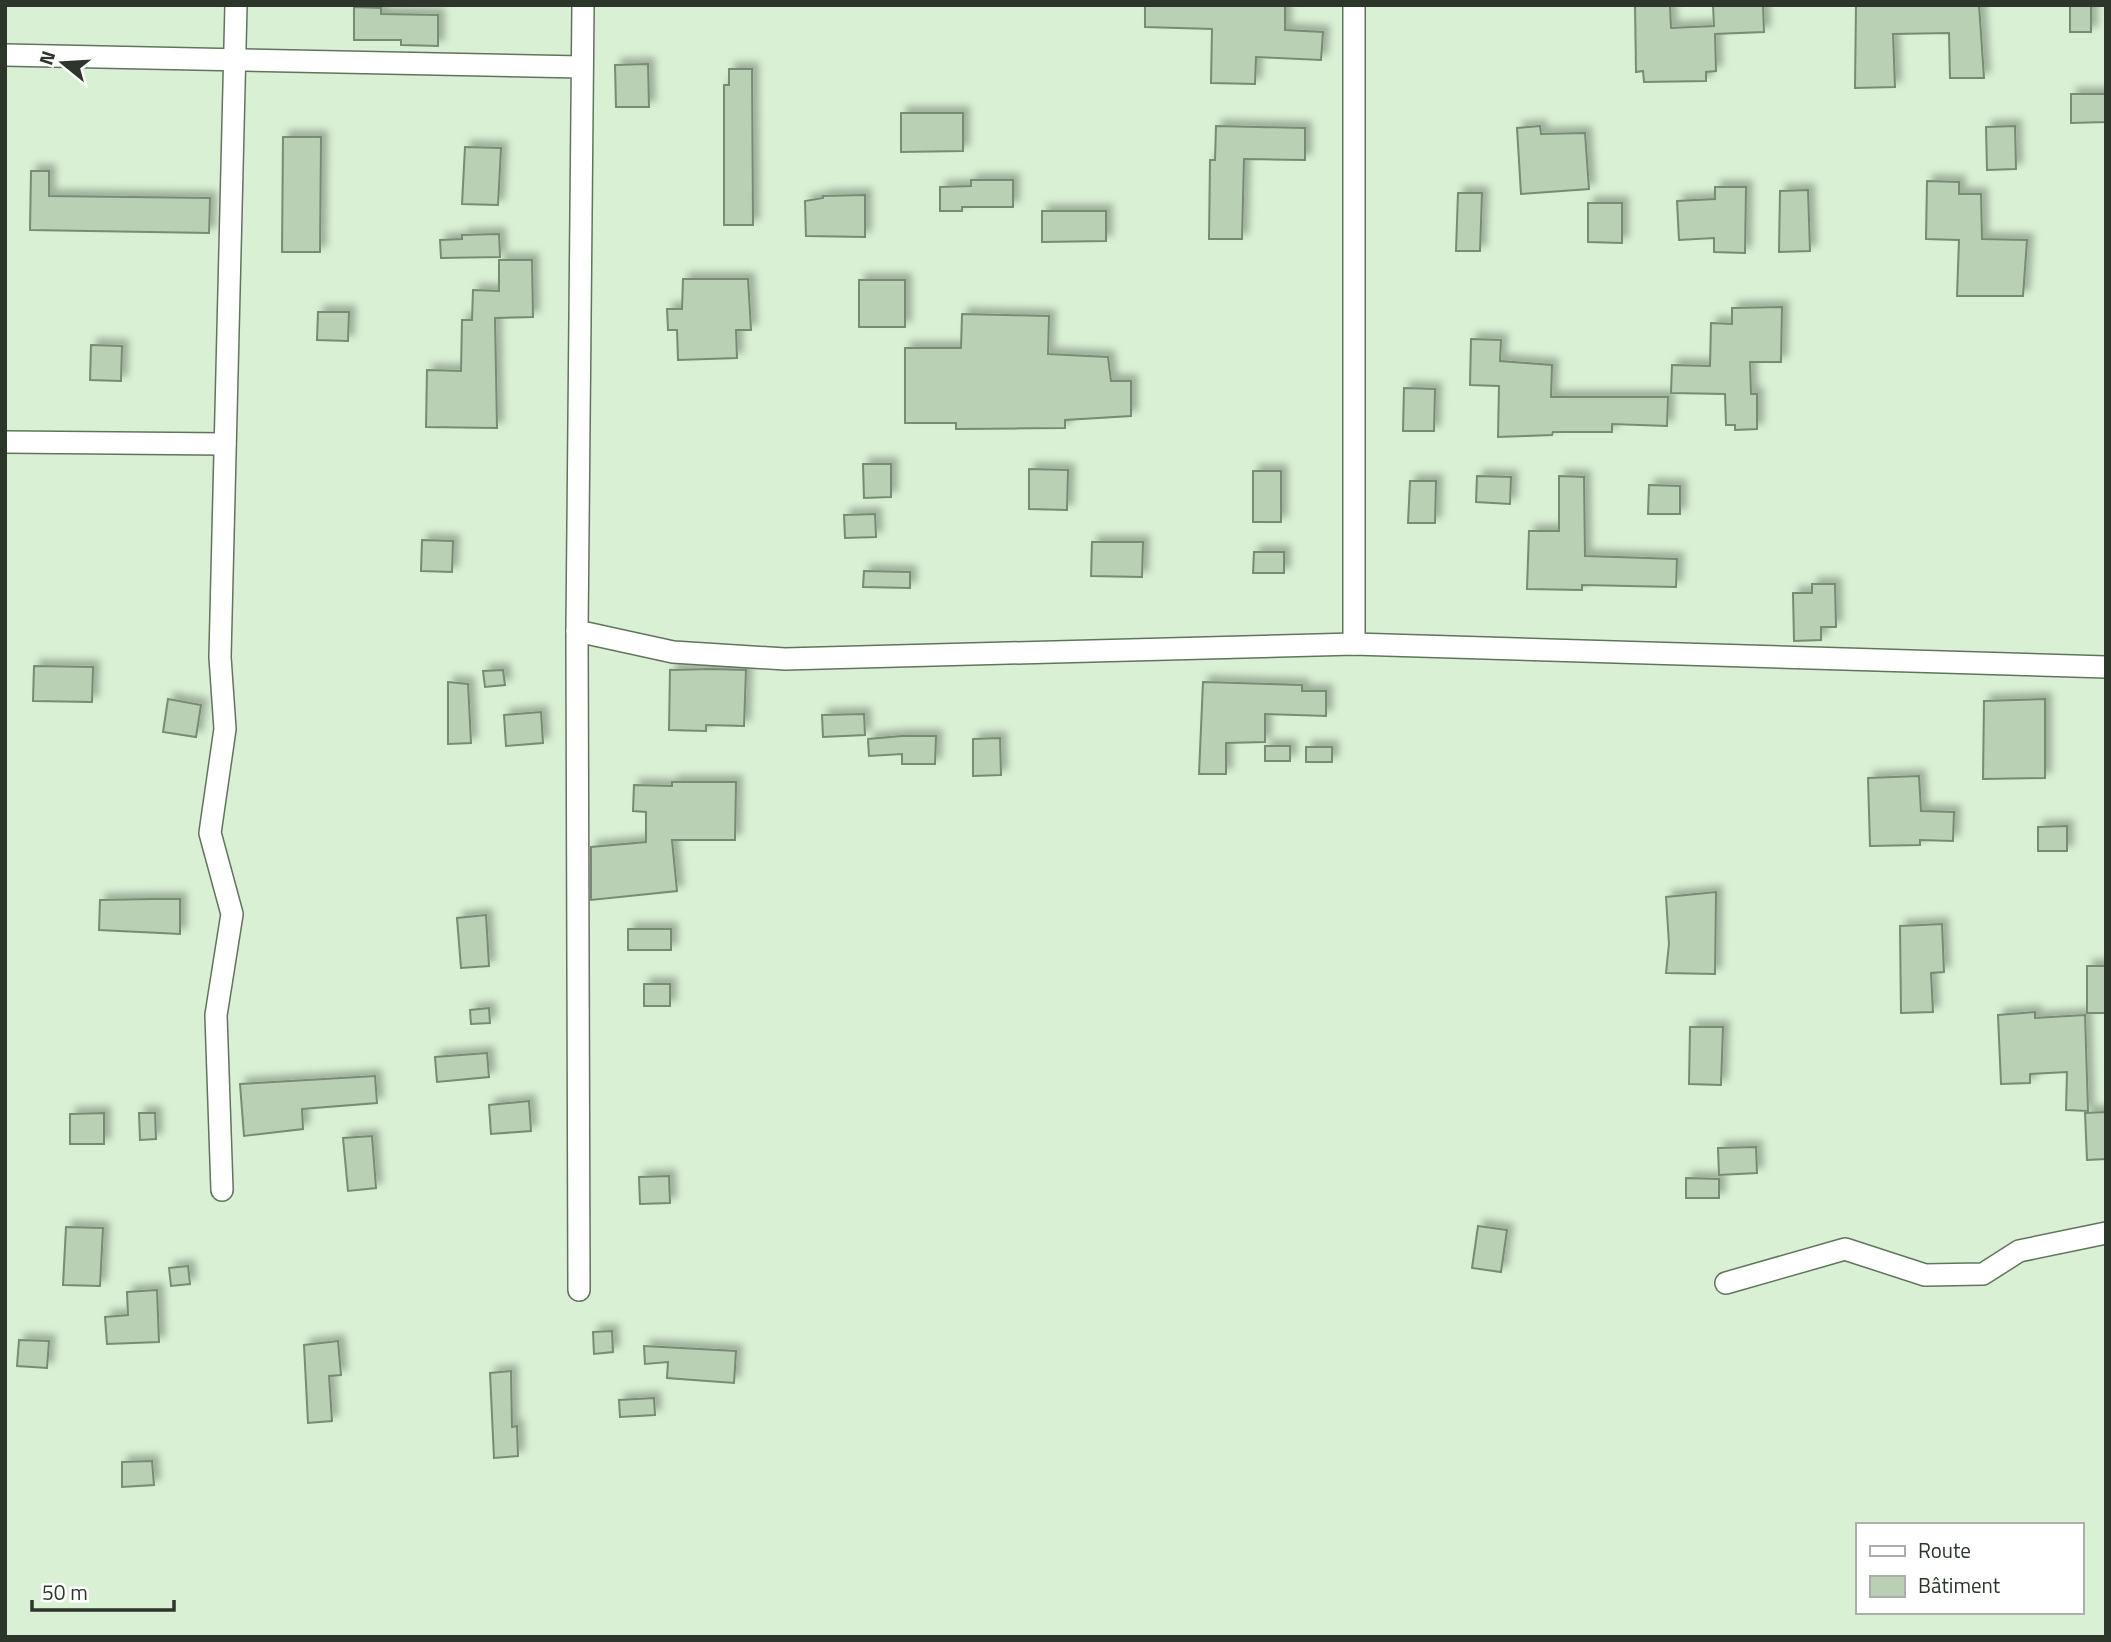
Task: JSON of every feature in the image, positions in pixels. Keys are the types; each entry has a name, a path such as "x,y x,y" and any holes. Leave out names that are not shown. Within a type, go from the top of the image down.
{"street":[{"path":"222,1190 216,1015 232,914 210,833 225,729 220,657 236,5"},
{"path":"579,1290 577,631 583,5"},
{"path":"1354,5 1354,644"},
{"path":"5,55 581,67"},
{"path":"5,442 225,444"},
{"path":"577,631 673,652 785,659 1354,644 2106,667"},
{"path":"1726,1283 1845,1249 1925,1275 1983,1275 2019,1251 2106,1233"}],"building":[{"path":"1145,5 1285,5 1285,30 1323,32 1321,60 1256,57 1255,84 1211,83 1212,29 1145,27"},
{"path":"1635,5 1670,5 1671,28 1714,26 1713,5 1763,5 1764,32 1715,34 1716,71 1706,72 1706,81 1644,82 1643,71 1636,72"},
{"path":"1856,5 1979,5 1984,78 1950,78 1949,33 1893,34 1895,87 1855,88"},
{"path":"2070,5 2091,5 2091,32 2070,32"},
{"path":"354,7 381,8 381,14 438,15 438,46 401,45 401,40 354,40"},
{"path":"648,64 649,107 616,107 615,65"},
{"path":"729,69 752,69 753,225 724,225 724,85 729,85"},
{"path":"2071,94 2106,94 2106,122 2071,123"},
{"path":"901,113 963,113 963,151 901,152"},
{"path":"1216,126 1305,128 1305,160 1244,159 1242,239 1209,239 1210,160 1215,160"},
{"path":"1540,126 1541,134 1585,133 1589,189 1521,194 1517,128"},
{"path":"2015,126 2016,169 1987,170 1986,127"},
{"path":"283,137 321,137 320,252 282,252"},
{"path":"465,147 501,148 498,205 462,204"},
{"path":"31,171 49,171 49,196 210,198 209,233 30,230"},
{"path":"971,180 1013,180 1013,207 962,207 962,211 940,211 940,187 971,186"},
{"path":"1927,181 1959,182 1959,194 1981,194 1982,239 2027,240 2023,296 1957,296 1959,240 1926,239"},
{"path":"1715,187 1746,187 1745,253 1714,252 1714,238 1679,240 1677,201 1715,199"},
{"path":"1808,190 1810,251 1779,252 1780,191"},
{"path":"1458,193 1482,193 1480,251 1456,251"},
{"path":"865,195 865,237 806,236 805,201 823,196"},
{"path":"1588,203 1622,203 1622,243 1588,242"},
{"path":"1042,211 1106,211 1106,241 1042,242"},
{"path":"499,234 500,257 441,258 440,240 462,239 462,235"},
{"path":"499,260 532,260 533,317 495,318 497,428 426,427 427,370 461,371 462,320 472,320 473,290 499,291"},
{"path":"683,279 748,279 751,330 736,330 737,358 678,360 677,330 668,330 667,309 682,309"},
{"path":"859,280 905,280 905,327 859,327"},
{"path":"1782,307 1781,362 1750,362 1751,394 1757,394 1757,429 1735,430 1735,425 1726,425 1725,394 1671,393 1672,365 1710,366 1711,323 1732,324 1732,308"},
{"path":"318,312 349,312 348,341 317,340"},
{"path":"962,314 1049,316 1048,354 1108,357 1111,381 1131,381 1131,416 1065,420 1065,428 956,429 956,423 905,423 905,348 961,348"},
{"path":"1471,339 1501,340 1500,361 1552,365 1551,397 1668,397 1667,426 1612,424 1612,432 1553,432 1552,435 1498,437 1499,386 1470,385"},
{"path":"91,345 122,346 121,381 90,380"},
{"path":"1404,388 1435,389 1434,431 1403,431"},
{"path":"863,464 891,464 891,497 864,498"},
{"path":"1029,469 1068,470 1067,510 1029,509"},
{"path":"1253,471 1281,471 1281,522 1253,522"},
{"path":"1477,476 1511,477 1510,504 1476,502"},
{"path":"1559,476 1584,477 1585,556 1677,559 1676,587 1582,585 1582,590 1527,589 1529,531 1559,531"},
{"path":"1410,481 1436,481 1435,523 1408,523"},
{"path":"1649,485 1680,486 1680,514 1648,514"},
{"path":"875,514 876,537 845,538 844,515"},
{"path":"422,540 453,541 452,572 421,571"},
{"path":"1092,542 1143,542 1142,577 1091,576"},
{"path":"1254,552 1284,552 1284,573 1253,573"},
{"path":"864,571 910,572 910,588 863,587"},
{"path":"1812,584 1835,584 1836,627 1821,627 1821,640 1794,641 1793,593 1812,593"},
{"path":"34,666 93,667 92,702 33,701"},
{"path":"503,670 505,685 485,687 483,671"},
{"path":"670,670 746,670 744,726 706,725 706,731 669,730"},
{"path":"448,682 468,684 471,743 448,744"},
{"path":"1203,682 1302,685 1302,691 1326,691 1326,716 1265,714 1265,742 1226,743 1226,774 1199,774"},
{"path":"168,699 201,705 196,737 163,732"},
{"path":"2045,699 2045,778 1983,779 1984,701"},
{"path":"541,712 543,743 506,746 504,715"},
{"path":"864,714 865,735 823,737 822,715"},
{"path":"936,736 935,764 902,764 902,754 869,756 868,739"},
{"path":"1000,738 1001,775 973,776 973,739"},
{"path":"1265,746 1290,746 1290,761 1265,761"},
{"path":"1306,747 1332,747 1332,762 1306,762"},
{"path":"1919,776 1921,811 1954,812 1953,841 1920,840 1920,845 1870,846 1868,778"},
{"path":"672,782 736,782 735,840 672,840 677,891 591,900 591,847 646,842 646,812 633,811 634,785 672,786"},
{"path":"2067,826 2067,851 2038,851 2038,827"},
{"path":"1716,892 1715,974 1666,973 1669,944 1666,897"},
{"path":"180,899 180,934 99,930 100,900"},
{"path":"486,915 489,966 461,968 457,918"},
{"path":"1942,924 1944,972 1931,973 1933,1012 1901,1013 1900,926"},
{"path":"628,929 671,929 671,950 628,950"},
{"path":"2087,966 2106,966 2106,1013 2087,1013"},
{"path":"644,984 670,984 670,1006 644,1006"},
{"path":"489,1008 490,1023 471,1024 470,1010"},
{"path":"2035,1012 2035,1018 2085,1015 2088,1111 2066,1110 2067,1072 2030,1074 2030,1083 2001,1084 1998,1015"},
{"path":"1690,1027 1723,1027 1721,1085 1689,1084"},
{"path":"487,1053 489,1077 437,1082 435,1057"},
{"path":"375,1076 377,1103 302,1109 303,1129 244,1136 240,1084"},
{"path":"529,1101 531,1131 491,1134 489,1105"},
{"path":"2106,1112 2106,1159 2087,1160 2085,1113"},
{"path":"104,1113 104,1144 70,1144 70,1114"},
{"path":"139,1113 155,1113 156,1139 140,1140"},
{"path":"372,1136 376,1188 348,1191 343,1138"},
{"path":"1756,1147 1757,1173 1719,1175 1718,1148"},
{"path":"669,1176 670,1203 640,1204 639,1177"},
{"path":"1686,1178 1719,1179 1719,1198 1686,1198"},
{"path":"1478,1226 1507,1230 1501,1272 1472,1268"},
{"path":"66,1227 103,1228 100,1286 63,1285"},
{"path":"188,1266 190,1284 171,1286 169,1268"},
{"path":"157,1290 159,1342 107,1344 105,1317 128,1315 127,1292"},
{"path":"612,1331 613,1352 594,1354 593,1332"},
{"path":"19,1340 49,1341 47,1368 17,1366"},
{"path":"338,1341 341,1375 329,1376 332,1421 308,1423 304,1345"},
{"path":"644,1346 736,1351 734,1383 667,1378 668,1362 645,1364"},
{"path":"511,1371 512,1427 517,1426 518,1456 494,1458 490,1373"},
{"path":"654,1398 655,1415 620,1417 619,1400"},
{"path":"152,1461 154,1485 122,1487 122,1462"}]}
